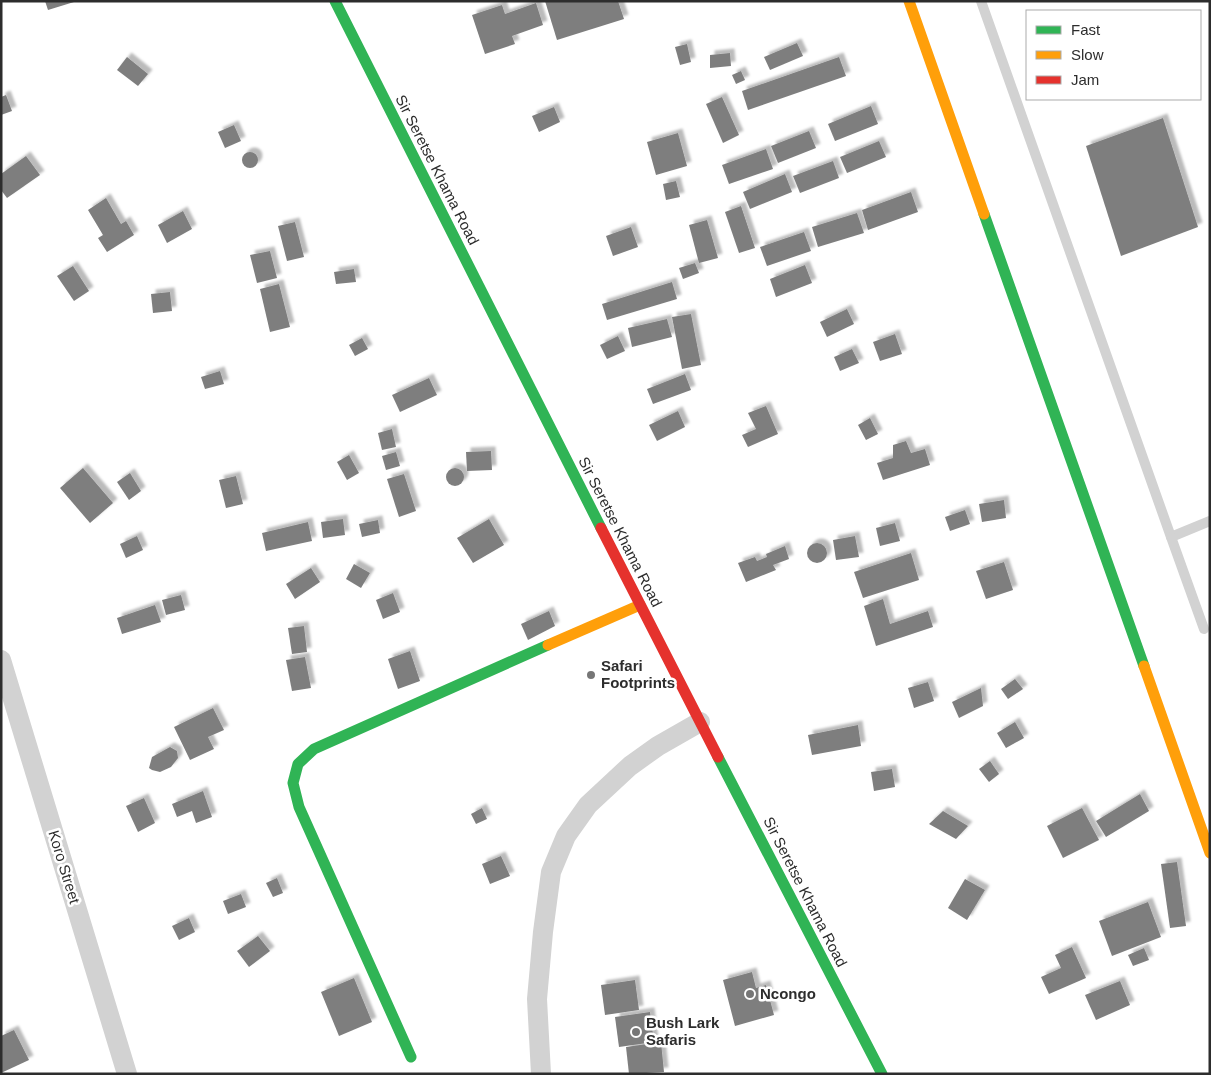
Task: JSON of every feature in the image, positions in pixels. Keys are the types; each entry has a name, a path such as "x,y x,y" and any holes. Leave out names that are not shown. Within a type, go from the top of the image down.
{"street":[{"name":"Sir Seretse Khama Road","path":"334,1 640,606 882,1074"},
{"path":"909,1 1210,853"},
{"path":"411,1057 299,807 293,783 298,764 314,749 640,606"},
{"name":"Koro Street","path":"1,660 126,1074"},
{"path":"541,1074 537,999 543,932 551,872 566,836 588,805 630,766 658,746 700,722"}],"lane":[{"path":"981,1 1204,629"},
{"path":"1171,537 1210,521"}],"building":[{"path":"45,1 74,1 74,2 48,10"},
{"path":"545,1 618,1 624,19 557,40"},
{"path":"536,3 543,25 512,36 515,44 485,54 472,15 502,5 505,14"},
{"path":"797,43 803,56 770,70 764,57"},
{"path":"687,44 691,62 680,65 675,47"},
{"path":"730,53 731,66 710,68 710,55"},
{"path":"127,57 148,74 138,86 117,70"},
{"path":"839,57 846,76 748,110 742,91"},
{"path":"741,71 745,80 736,84 732,75"},
{"path":"6,95 12,111 1,115 1,97"},
{"path":"722,97 739,135 723,143 706,104"},
{"path":"871,106 878,124 835,141 828,124"},
{"path":"554,107 560,122 539,132 532,116"},
{"path":"1163,118 1198,227 1121,256 1086,146"},
{"path":"234,125 241,141 225,148 218,132"},
{"path":"809,131 816,148 778,163 771,146"},
{"path":"678,133 687,166 656,175 647,142"},
{"path":"879,141 886,157 847,173 840,157"},
{"path":"766,149 773,169 729,184 722,165"},
{"path":"250,152 256,154 258,160 256,166 250,168 244,166 242,160 244,154"},
{"path":"26,156 40,175 7,198 1,190 1,174"},
{"path":"833,161 839,178 800,193 793,176"},
{"path":"785,174 792,192 750,209 743,192"},
{"path":"676,181 680,197 666,200 663,184"},
{"path":"911,192 918,212 868,230 862,210"},
{"path":"106,198 121,224 126,221 134,235 107,252 98,238 103,235 88,210"},
{"path":"741,206 755,248 739,253 725,212"},
{"path":"183,211 192,229 167,243 158,225"},
{"path":"857,213 864,233 818,247 812,227"},
{"path":"707,220 718,258 699,263 689,225"},
{"path":"295,222 304,257 287,261 278,226"},
{"path":"631,227 638,247 613,256 606,236"},
{"path":"804,232 811,251 767,266 760,247"},
{"path":"270,251 277,278 257,283 250,255"},
{"path":"695,263 699,273 683,279 679,268"},
{"path":"805,265 812,283 776,297 770,279"},
{"path":"73,266 89,291 74,301 57,276"},
{"path":"354,269 356,282 336,284 334,272"},
{"path":"672,282 677,299 607,320 602,304"},
{"path":"279,284 290,327 270,332 260,289"},
{"path":"170,292 172,311 153,313 151,294"},
{"path":"847,309 854,324 827,337 820,322"},
{"path":"691,314 701,365 682,369 672,317"},
{"path":"667,319 672,337 632,347 628,328"},
{"path":"895,334 902,354 880,361 873,342"},
{"path":"618,336 625,351 607,359 600,345"},
{"path":"362,338 368,349 355,356 349,345"},
{"path":"852,349 859,363 840,371 834,357"},
{"path":"220,371 224,384 205,389 201,377"},
{"path":"685,374 691,390 653,404 647,389"},
{"path":"429,378 437,395 400,412 392,395"},
{"path":"766,406 778,434 748,447 742,435 756,429 748,413"},
{"path":"678,411 685,427 657,441 649,425"},
{"path":"870,418 878,434 866,440 858,425"},
{"path":"392,429 396,447 382,450 378,433"},
{"path":"906,441 911,453 925,449 930,465 883,480 877,463 893,458 893,445"},
{"path":"491,451 492,470 467,471 466,452"},
{"path":"396,452 400,466 386,470 382,456"},
{"path":"349,455 359,473 347,480 337,462"},
{"path":"83,468 113,503 90,523 60,488"},
{"path":"451,468 459,468 464,473 462,484 451,486 446,481 446,473"},
{"path":"130,473 141,491 129,500 117,482"},
{"path":"404,474 416,511 399,517 387,479"},
{"path":"236,476 243,504 226,508 219,480"},
{"path":"1004,500 1006,518 982,522 979,504"},
{"path":"965,510 970,524 950,531 945,517"},
{"path":"343,519 345,535 323,538 321,522"},
{"path":"489,519 504,545 473,563 457,538"},
{"path":"378,520 380,533 362,537 359,524"},
{"path":"308,522 312,541 266,551 262,533"},
{"path":"895,523 900,541 880,546 876,528"},
{"path":"137,536 143,550 126,558 120,544"},
{"path":"855,536 859,557 836,560 833,540"},
{"path":"817,543 824,546 827,553 824,560 817,563 810,560 807,553 810,546"},
{"path":"785,546 789,559 773,565 776,570 746,582 738,563 755,557 757,561 767,557 766,554"},
{"path":"911,553 919,580 863,598 854,572"},
{"path":"1004,562 1013,590 986,599 976,571"},
{"path":"354,564 370,573 361,588 346,579"},
{"path":"311,568 320,582 295,599 286,584"},
{"path":"393,593 400,612 383,619 376,600"},
{"path":"181,595 185,610 166,615 162,600"},
{"path":"883,599 890,624 928,611 933,627 876,646 864,606"},
{"path":"155,605 161,622 122,634 117,618"},
{"path":"549,611 555,626 528,640 521,624"},
{"path":"304,626 307,652 292,654 288,628"},
{"path":"410,651 420,681 398,689 388,659"},
{"path":"305,657 311,688 292,691 286,660"},
{"path":"1015,679 1023,689 1008,699 1001,689"},
{"path":"928,682 934,701 914,708 908,688"},
{"path":"981,688 983,706 959,718 952,702"},
{"path":"213,708 224,730 208,737 214,749 190,760 174,727"},
{"path":"1015,722 1024,738 1006,748 997,733"},
{"path":"858,725 861,746 812,755 808,735"},
{"path":"170,747 177,751 178,758 171,767 160,772 149,768 152,757"},
{"path":"990,761 999,774 989,782 979,769"},
{"path":"892,769 895,787 874,791 871,772"},
{"path":"203,791 212,817 196,823 192,811 177,817 172,804"},
{"path":"1140,794 1149,811 1106,837 1096,821"},
{"path":"144,798 155,823 138,832 126,806"},
{"path":"482,808 487,819 476,824 471,814"},
{"path":"1082,808 1099,840 1063,858 1047,826"},
{"path":"943,811 968,826 956,839 929,824"},
{"path":"501,856 510,876 490,884 482,864"},
{"path":"1177,862 1186,926 1170,928 1161,864"},
{"path":"277,878 283,893 273,897 266,883"},
{"path":"965,879 985,890 967,920 948,908"},
{"path":"241,894 246,907 228,914 223,901"},
{"path":"1148,902 1161,937 1112,956 1099,921"},
{"path":"189,918 195,932 179,940 172,926"},
{"path":"258,936 270,951 249,967 237,951"},
{"path":"1072,947 1086,978 1049,994 1041,977 1061,968 1055,955"},
{"path":"1144,948 1149,960 1133,966 1128,955"},
{"path":"752,972 756,988 766,985 774,1015 735,1026 723,980"},
{"path":"354,978 372,1022 339,1036 321,992"},
{"path":"635,980 639,1010 605,1015 601,985"},
{"path":"1120,981 1130,1005 1096,1020 1085,995"},
{"path":"650,1012 654,1042 619,1047 615,1017"},
{"path":"14,1030 29,1060 1,1073 1,1036"},
{"path":"661,1042 664,1072 629,1074 626,1047"}],"traffic: fast":[{"path":"335,1 601,528"},
{"path":"984,214 1144,666"},
{"path":"411,1057 299,807 293,783 298,764 314,749 548,645"},
{"path":"718,757 882,1074"}],"traffic: slow":[{"path":"909,1 984,214"},
{"path":"548,645 640,605"},
{"path":"1144,666 1210,853"}],"traffic: jam":[{"path":"601,528 718,757"}],"place":[{"name":"Safari Footprints","path":"591,675"},
{"name":"Ncongo","path":"750,994"},
{"name":"Bush Lark Safaris","path":"636,1032"}]}
